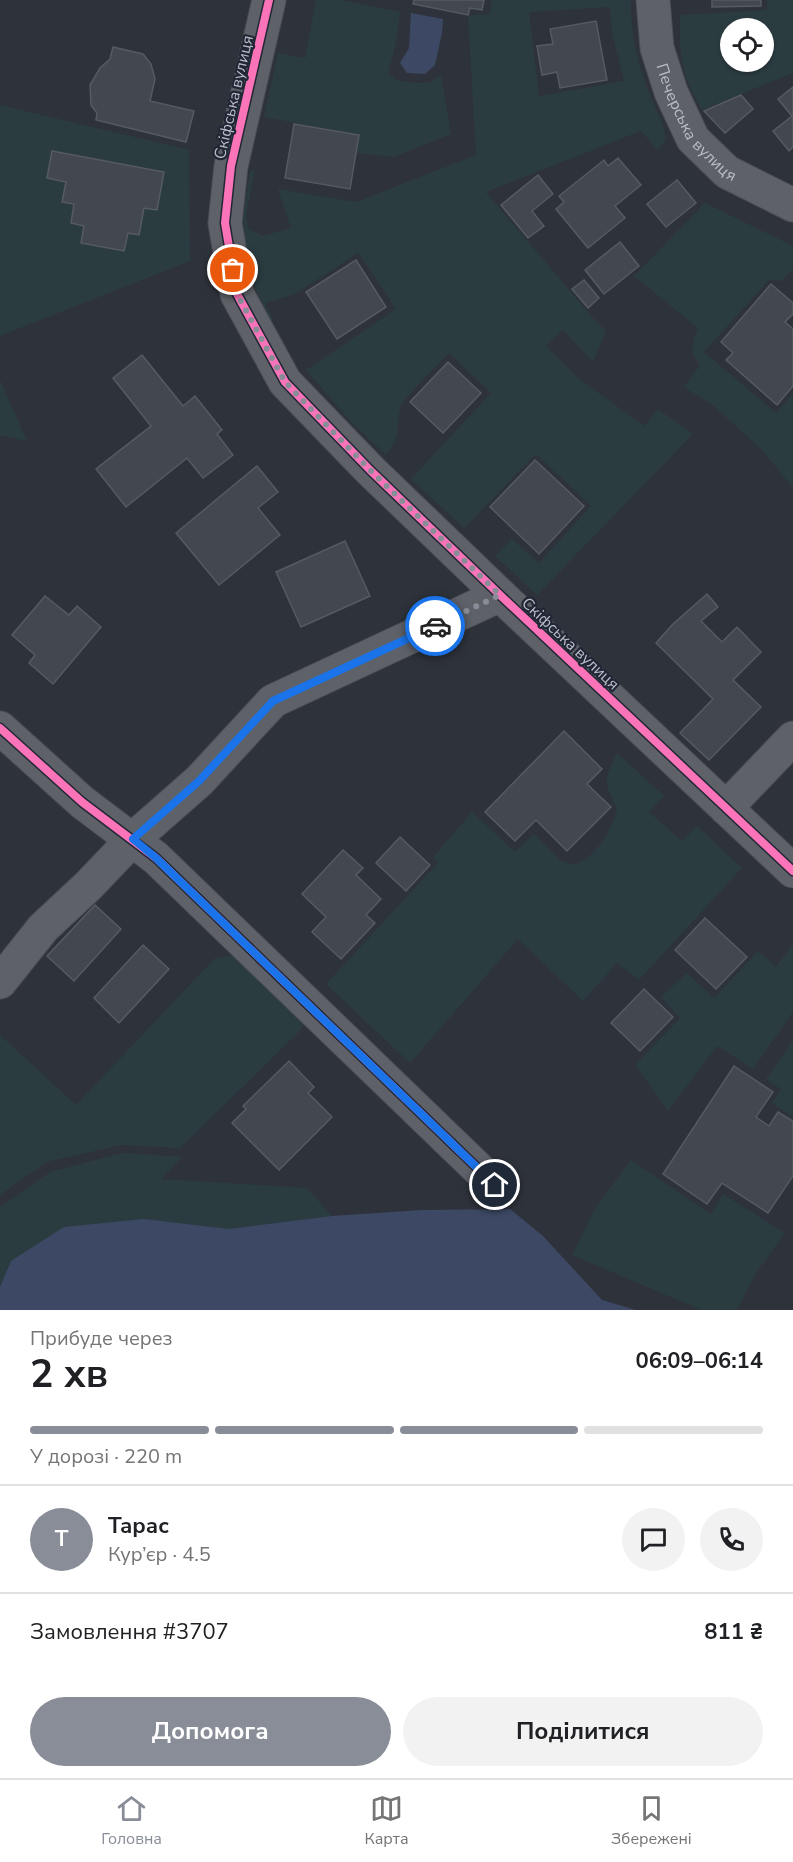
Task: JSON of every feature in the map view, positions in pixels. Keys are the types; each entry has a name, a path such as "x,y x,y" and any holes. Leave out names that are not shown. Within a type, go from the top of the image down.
{"street":[{"name":"Скіфська вулиця","path":"269,0 231,166 225,223 237,294 285,382 370,470 793,871"},
{"name":"Печерська вулиця","path":"653,0 657,48 670,92 693,139 727,172 793,205"},
{"path":"0,982 44,928 133,839 199,781 273,701 500,595"},
{"path":"0,728 82,802 133,839 165,866 495,1185"},
{"path":"726,808 793,738"}],"shaded area":[{"path":"316,0 341,0 400,12 396,43 388,73 396,80 414,83 428,83 441,75 451,134 394,157 356,153 359,135 264,117 278,53 305,58"},
{"path":"492,0 631,0 634,41 639,62 666,139 658,150 641,131 486,192 606,331 593,362 563,330 546,346 578,378 644,426 658,409 693,434 537,595 495,556 512,539 539,563 591,506 536,454 464,528 411,479 491,393 449,353 401,406 397,435 386,455 351,422 306,370 396,309 358,253 295,294 265,303 274,321 270,319 251,281 243,218 250,172 255,168 246,217 249,229 263,236 291,228 278,189 356,202 476,155 468,15 489,14","holes":["610,7 612,33 624,81 539,96 529,12"]},
{"path":"767,0 793,0 793,73 702,110 690,86 683,64 680,15 767,10"},
{"path":"0,105 189,150 190,261 0,336"},
{"path":"705,203 793,246 793,270 781,281 769,280 704,352 776,413 793,394 793,488 762,450 715,407 684,387 700,365 693,352 694,338 698,328 634,276"},
{"path":"0,380 27,441 0,435"},
{"path":"617,753 664,796 649,812 682,841 697,826 742,868 639,980 617,963 583,1001 518,939 410,1063 326,984 438,863 433,857 472,812 515,852 534,834 561,861 575,865 590,855 607,834 617,809 609,792 607,781"},
{"path":"793,944 793,1012 753,1069 717,1046 668,1111 635,1065 680,1018 661,997 687,973 714,998 758,951 776,967"},
{"path":"233,956 303,1023 300,1031 180,1148 120,1145 47,1162 0,1195 0,1035 76,1105 215,958"},
{"path":"793,1040 793,1117 772,1103 781,1089 766,1079"},
{"path":"122,1153 182,1157 161,1179 307,1188 332,1216 229,1229 144,1219 11,1261 0,1287 0,1207 50,1172"},
{"path":"631,1160 711,1214 723,1194 785,1233 756,1273 737,1310 701,1310 572,1255 594,1210"}],"water":[{"path":"411,13 443,19 435,65 425,74 407,73 400,63 409,48"},
{"path":"510,1209 543,1236 602,1300 636,1310 0,1310 0,1287 11,1261 64,1227 144,1219 229,1229 332,1216 422,1210"}],"building":[{"path":"414,0 484,0 482,10 470,8 468,15 413,4"},
{"path":"712,0 761,0 761,6 712,7"},
{"path":"596,21 607,80 560,88 557,72 542,75 537,46 553,44 550,29"},
{"path":"113,47 143,54 151,64 155,79 150,101 194,111 186,142 96,120 97,113 91,105 90,85 100,68 110,59"},
{"path":"793,87 793,147 789,151 773,131 792,116 778,99"},
{"path":"741,95 753,109 725,133 704,111"},
{"path":"294,124 359,135 350,189 285,178"},
{"path":"52,151 164,172 157,210 144,208 139,235 128,233 124,251 81,243 84,226 71,223 74,204 62,202 66,182 47,178"},
{"path":"618,158 641,185 615,206 625,218 588,248 556,209 564,202 559,196 604,160 608,166"},
{"path":"538,175 553,194 532,211 544,226 528,238 501,205"},
{"path":"677,180 696,203 666,227 647,204"},
{"path":"620,242 639,266 604,294 585,270"},
{"path":"356,260 386,307 337,339 306,292"},
{"path":"584,280 599,298 588,308 572,289"},
{"path":"771,284 793,303 793,314 785,322 793,329 793,386 777,405 726,360 733,353 721,342"},
{"path":"142,355 183,406 195,396 222,430 217,434 233,455 203,478 187,458 126,507 96,469 151,426 113,378"},
{"path":"448,362 481,393 443,433 410,402"},
{"path":"535,460 584,506 539,554 490,507"},
{"path":"257,466 278,492 258,508 280,535 219,585 176,533"},
{"path":"345,541 370,596 301,627 276,572"},
{"path":"707,594 718,607 701,621 722,642 737,627 761,652 733,680 761,707 709,760 680,733 713,699 656,643 673,624"},
{"path":"45,596 69,615 77,606 101,627 53,684 29,663 35,655 12,635"},
{"path":"564,731 602,769 587,784 611,807 567,851 536,820 515,841 485,812"},
{"path":"400,837 430,865 406,891 376,863"},
{"path":"343,850 363,868 356,875 381,899 366,915 375,923 341,959 312,932 326,917 302,894"},
{"path":"95,905 121,929 74,981 47,956"},
{"path":"705,918 747,957 716,989 675,950"},
{"path":"143,945 169,969 119,1023 94,998"},
{"path":"644,989 673,1017 640,1051 611,1023"},
{"path":"289,1061 314,1087 308,1093 332,1117 279,1170 232,1123 246,1109 243,1106"},
{"path":"734,1066 773,1092 756,1117 769,1126 778,1112 793,1121 793,1176 768,1213 722,1183 707,1204 663,1174"}],"cycle path":[{"path":"269,0 231,166 225,223 237,294 285,382 370,470 793,871"},
{"path":"0,728 82,802 156,858 495,1185"}],"way so far":[{"path":"233,270 237,294 285,382 370,470 500,595 435,626"}],"route":[{"path":"435,626 273,701 199,781 133,839 156,858 495,1185"}]}
